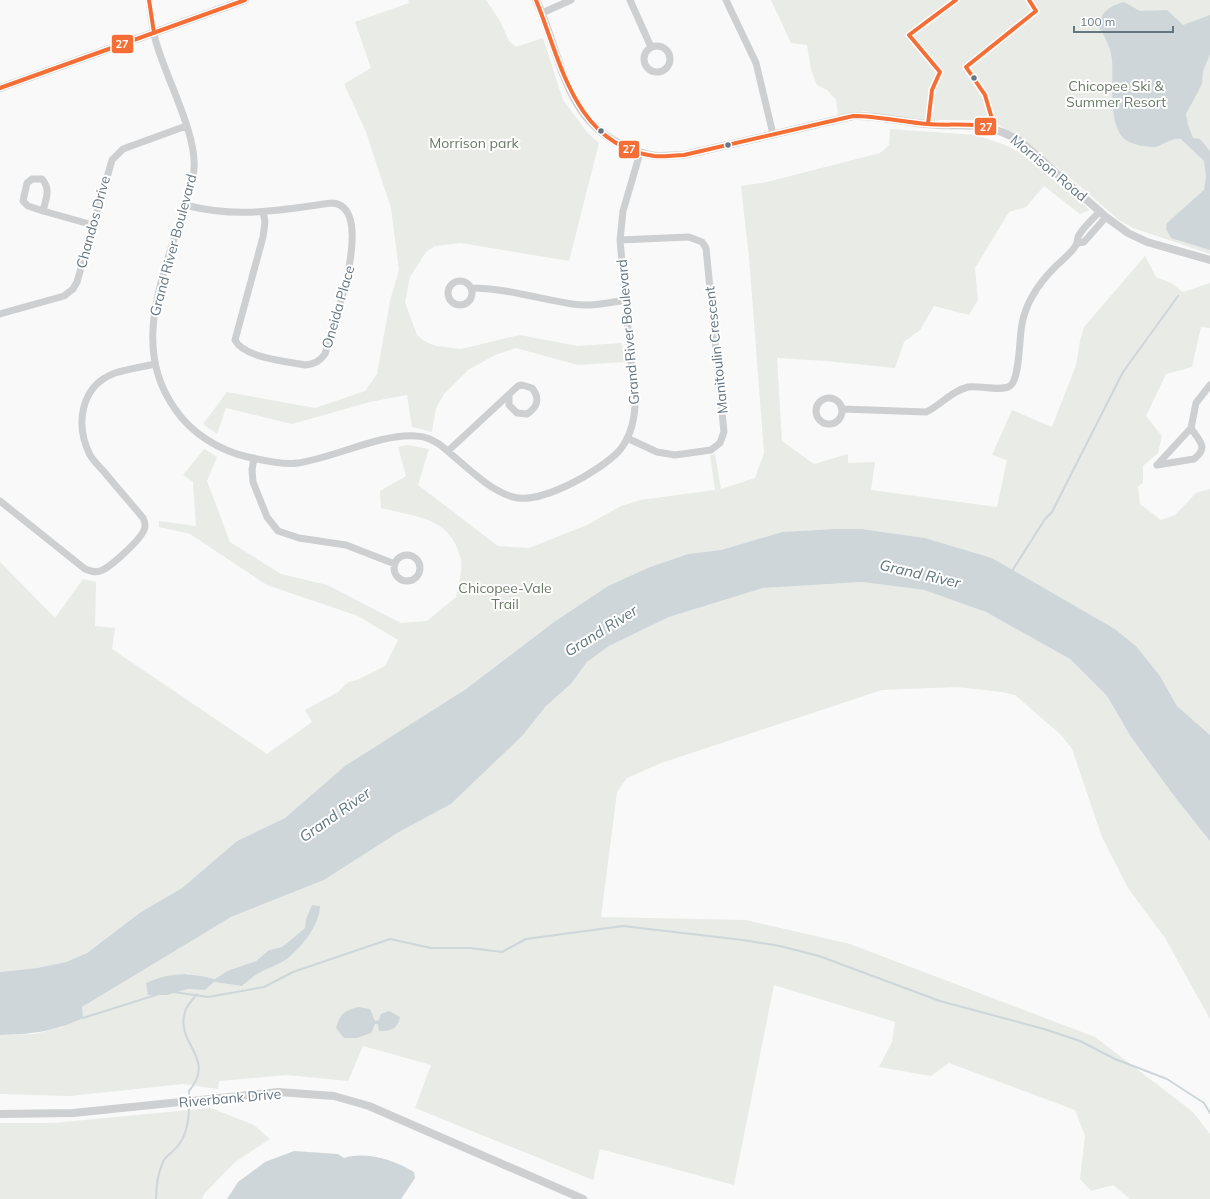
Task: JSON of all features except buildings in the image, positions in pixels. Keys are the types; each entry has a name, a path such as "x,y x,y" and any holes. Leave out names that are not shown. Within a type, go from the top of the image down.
{"street":[{"name":"Grand River Boulevard","path":"149,0 154,33 192,145 194,170 155,309 152,337 154,364 164,391 174,409 185,422 197,433 218,446 254,458 296,464 395,437 417,436 431,439 496,490 513,498 527,499 551,492 602,464 619,450 627,438 634,420 635,406 620,240 623,211 640,153"},
{"path":"0,88 246,0"},
{"name":"Morrison Road","path":"536,0 569,89 581,111 601,132 613,140 640,153 657,156 684,155 853,116 868,116 928,124 969,124 989,127 1005,132 1020,141 1103,214 1128,233 1148,242 1210,260"},
{"path":"542,13 571,0"},
{"path":"630,0 651,47"},
{"path":"726,0 756,63 773,134"},
{"name":"Chandos Drive","path":"0,314 64,296 69,293 77,282 108,168 116,154 123,149 186,126"},
{"path":"43,211 48,190 47,184 42,179 32,179 27,183 23,201 28,206 43,211 92,225"},
{"name":"Oneida Place","path":"185,205 212,211 231,213 263,212 332,203 343,205 350,217 353,251 325,354 320,361 313,364 305,366 251,353 238,346 235,340 263,237 265,222 263,212"},
{"path":"842,409 926,412 939,406 947,397 967,387 981,386 1002,389 1010,386 1015,378 1021,325 1036,288 1078,243 1084,242 1103,214"},
{"name":"Manitoulin Crescent","path":"620,240 689,237 697,238 706,248 724,432 720,443 711,450 675,455 657,452 627,438"},
{"path":"471,288 489,288 574,304 590,305 625,300"},
{"path":"0,501 85,569 92,572 100,571 110,566 138,539 145,529 145,523 144,518 90,456 81,429 81,418 84,406 93,389 102,380 115,373 154,364"},
{"path":"448,451 501,400 509,395 518,386 528,386 536,394 536,406 527,414 518,413 509,405 509,395"},
{"path":"1191,428 1202,445 1202,451 1199,456 1194,459 1157,465 1191,428 1196,403 1210,386"},
{"path":"254,458 252,470 253,482 267,517 278,531 299,538 346,545 395,564"},
{"name":"Riverbank Drive","path":"0,1114 73,1113 278,1092 334,1096 369,1106 583,1199"}],"green space":[{"name":"Morrison park","path":"408,0 486,0 500,21 509,41 516,47 543,38 563,100 587,132 599,143 569,261 461,243 435,246 426,252 410,277 405,302 417,335 424,341 436,346 461,349 520,335 577,346 622,343 624,362 578,365 516,348 495,355 468,370 444,394 436,408 432,432 412,427 407,395 370,402 292,424 226,408 217,434 203,424 227,392 315,408 365,391 377,374 390,301 399,270 391,208 366,132 344,84 371,68 355,22 409,3"},
{"name":"Chicopee Ski & Summer Resort","path":"771,0 1210,0 1210,254 1133,228 1119,220 1062,171 998,124 975,120 923,120 896,118 866,111 838,116 836,100 827,90 817,85 811,70 807,45 791,43"},
{"name":"Chicopee-Vale Trail","path":"890,129 976,135 1005,145 1022,154 1090,210 1080,214 1044,186 1026,207 1009,212 975,268 978,300 969,315 934,306 920,330 904,342 895,368 777,358 782,441 814,464 848,454 848,463 875,462 871,490 997,507 1007,460 992,455 1012,410 1052,427 1076,365 1084,327 1145,256 1156,277 1171,283 1183,292 1210,283 1210,328 1201,327 1192,367 1166,374 1146,416 1162,436 1158,453 1143,466 1143,483 1138,486 1140,504 1161,520 1175,515 1196,493 1210,489 1210,735 1177,706 1160,676 1136,646 1115,629 992,558 925,538 862,529 782,532 721,550 688,554 650,567 608,586 554,622 466,689 346,766 285,818 237,841 182,888 141,912 87,953 66,962 37,968 0,972 0,562 55,618 83,579 96,582 95,626 115,628 112,649 267,754 312,722 305,710 338,692 348,682 357,680 385,666 398,640 358,616 267,585 190,534 159,527 159,521 196,526 193,482 183,475 204,449 217,457 207,481 230,542 281,574 327,585 401,623 427,621 456,597 461,573 461,560 450,535 441,527 431,521 419,517 381,508 380,491 406,476 398,447 407,445 429,449 418,485 498,546 529,548 587,525 621,506 640,500 715,490 710,455 715,454 721,489 755,478 764,453 749,257 741,186 767,182 880,153 889,145"},
{"path":"862,582 924,590 986,612 1070,659 1107,696 1131,737 1174,796 1210,841 1210,1019 1165,938 1128,888 1102,837 1072,749 1061,735 1015,695 1002,692 957,687 882,690 661,763 627,778 617,792 601,917 746,920 850,944 1095,1037 1193,1112 1210,1134 1210,1199 1130,1199 1113,1185 1091,1191 1080,1179 1085,1136 1075,1110 949,1063 931,1076 879,1067 892,1042 895,1022 774,985 734,1185 600,1149 593,1180 415,1108 431,1065 363,1046 348,1081 287,1075 219,1081 218,1089 183,1084 70,1096 0,1094 0,1035 35,1034 62,1027 82,1007 231,917 324,880 399,832 451,804 523,735 546,706 571,684 587,662 609,646 669,617 763,588","holes":["306,919 310,933 288,957 255,975 243,986 214,982 205,990 187,989 186,973 215,979 227,971 256,961 269,950 282,947 305,928"]},
{"path":"211,1108 254,1125 270,1139 235,1162 204,1194 202,1199 0,1199 0,1123 53,1123"}],"water":[{"path":"1124,2 1140,11 1167,10 1183,25 1210,15 1210,54 1203,71 1202,84 1186,114 1193,138 1200,139 1210,151 1210,250 1171,238 1166,229 1167,223 1204,190 1206,177 1204,161 1181,139 1172,140 1156,147 1149,147 1126,140 1120,134 1116,125 1113,103 1111,56 1107,42 1098,26 1102,16 1107,10"},
{"name":"Grand River","path":"862,529 925,538 992,558 1115,629 1136,646 1160,676 1177,706 1210,735 1210,841 1174,796 1131,737 1107,696 1070,659 986,612 924,590 862,582 763,588 669,617 609,646 587,662 571,684 546,706 523,735 451,804 399,832 324,880 231,917 82,1007 83,1018 52,1029 23,1034 0,1035 0,972 37,968 66,962 87,953 141,912 182,888 237,841 285,818 345,766 466,689 554,622 608,586 650,567 688,554 721,550 782,532"},
{"path":"312,905 320,906 317,921 309,935 299,947 288,958 257,974 242,986 214,982 205,990 187,989 167,995 148,995 146,983 155,979 172,975 188,974 215,979 227,971 256,961 269,950 282,947 305,928 306,919"},
{"path":"358,1007 370,1009 375,1021 379,1020 381,1014 389,1011 400,1017 398,1024 390,1030 379,1031 378,1024 375,1024 371,1033 357,1038 344,1038 336,1028 339,1019 349,1010"},
{"path":"294,1151 338,1154 344,1158 353,1156 371,1156 389,1160 414,1172 415,1178 401,1199 227,1199 238,1182 265,1162"}],"waterway":[{"path":"1012,571 1045,519 1052,512 1123,372 1178,296"},
{"path":"174,992 208,997 264,987 293,972 390,939 431,948 470,948 502,952 526,939 623,926 743,940 780,946 819,956 940,1001 1044,1029 1080,1041 1115,1059 1167,1079 1204,1103 1210,1113"},
{"path":"83,1018 159,994"},
{"path":"189,1095 189,1091 196,1079 199,1069 197,1060 185,1033 183,1023 186,1010 197,994"},
{"path":"156,1199 156,1189 161,1166 165,1158 176,1148 185,1134 188,1124 189,1107"}],"transit line":[{"name":"27","path":"149,0 154,33"},
{"name":"27","path":"0,88 245,0"},
{"name":"27","path":"536,0 563,73 574,97 588,118 605,136 627,149 654,156 684,155 853,116 936,125 969,125 995,129 985,95 966,67 1036,11 1029,0"},
{"name":"27","path":"928,124 932,90 940,72 909,35 956,0"}]}
